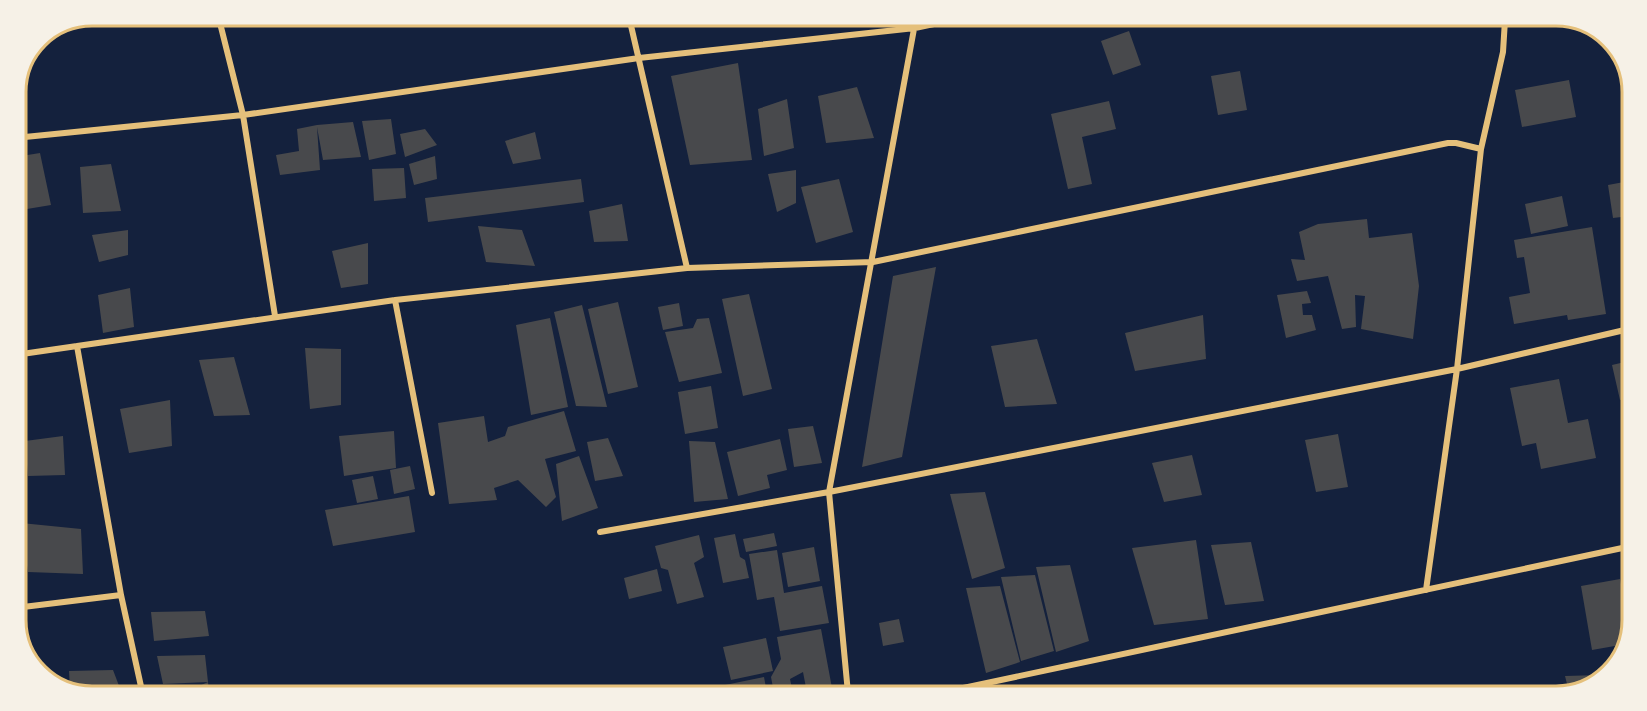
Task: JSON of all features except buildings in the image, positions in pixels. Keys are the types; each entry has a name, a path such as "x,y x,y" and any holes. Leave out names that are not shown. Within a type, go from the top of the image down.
{"street":[{"path":"221,26 243,114 275,316"},
{"path":"631,26 687,268"},
{"path":"26,137 243,114 639,58 924,26"},
{"path":"1426,590 1457,369 1481,149 1503,52 1505,26"},
{"path":"847,686 829,492 915,28"},
{"path":"26,353 395,300 687,268 873,262 1448,143 1481,149"},
{"path":"395,300 432,493"},
{"path":"600,532 829,492 1457,369 1621,331"},
{"path":"77,346 121,595 141,686"},
{"path":"973,686 1622,548"},
{"path":"26,607 121,595"}]}
